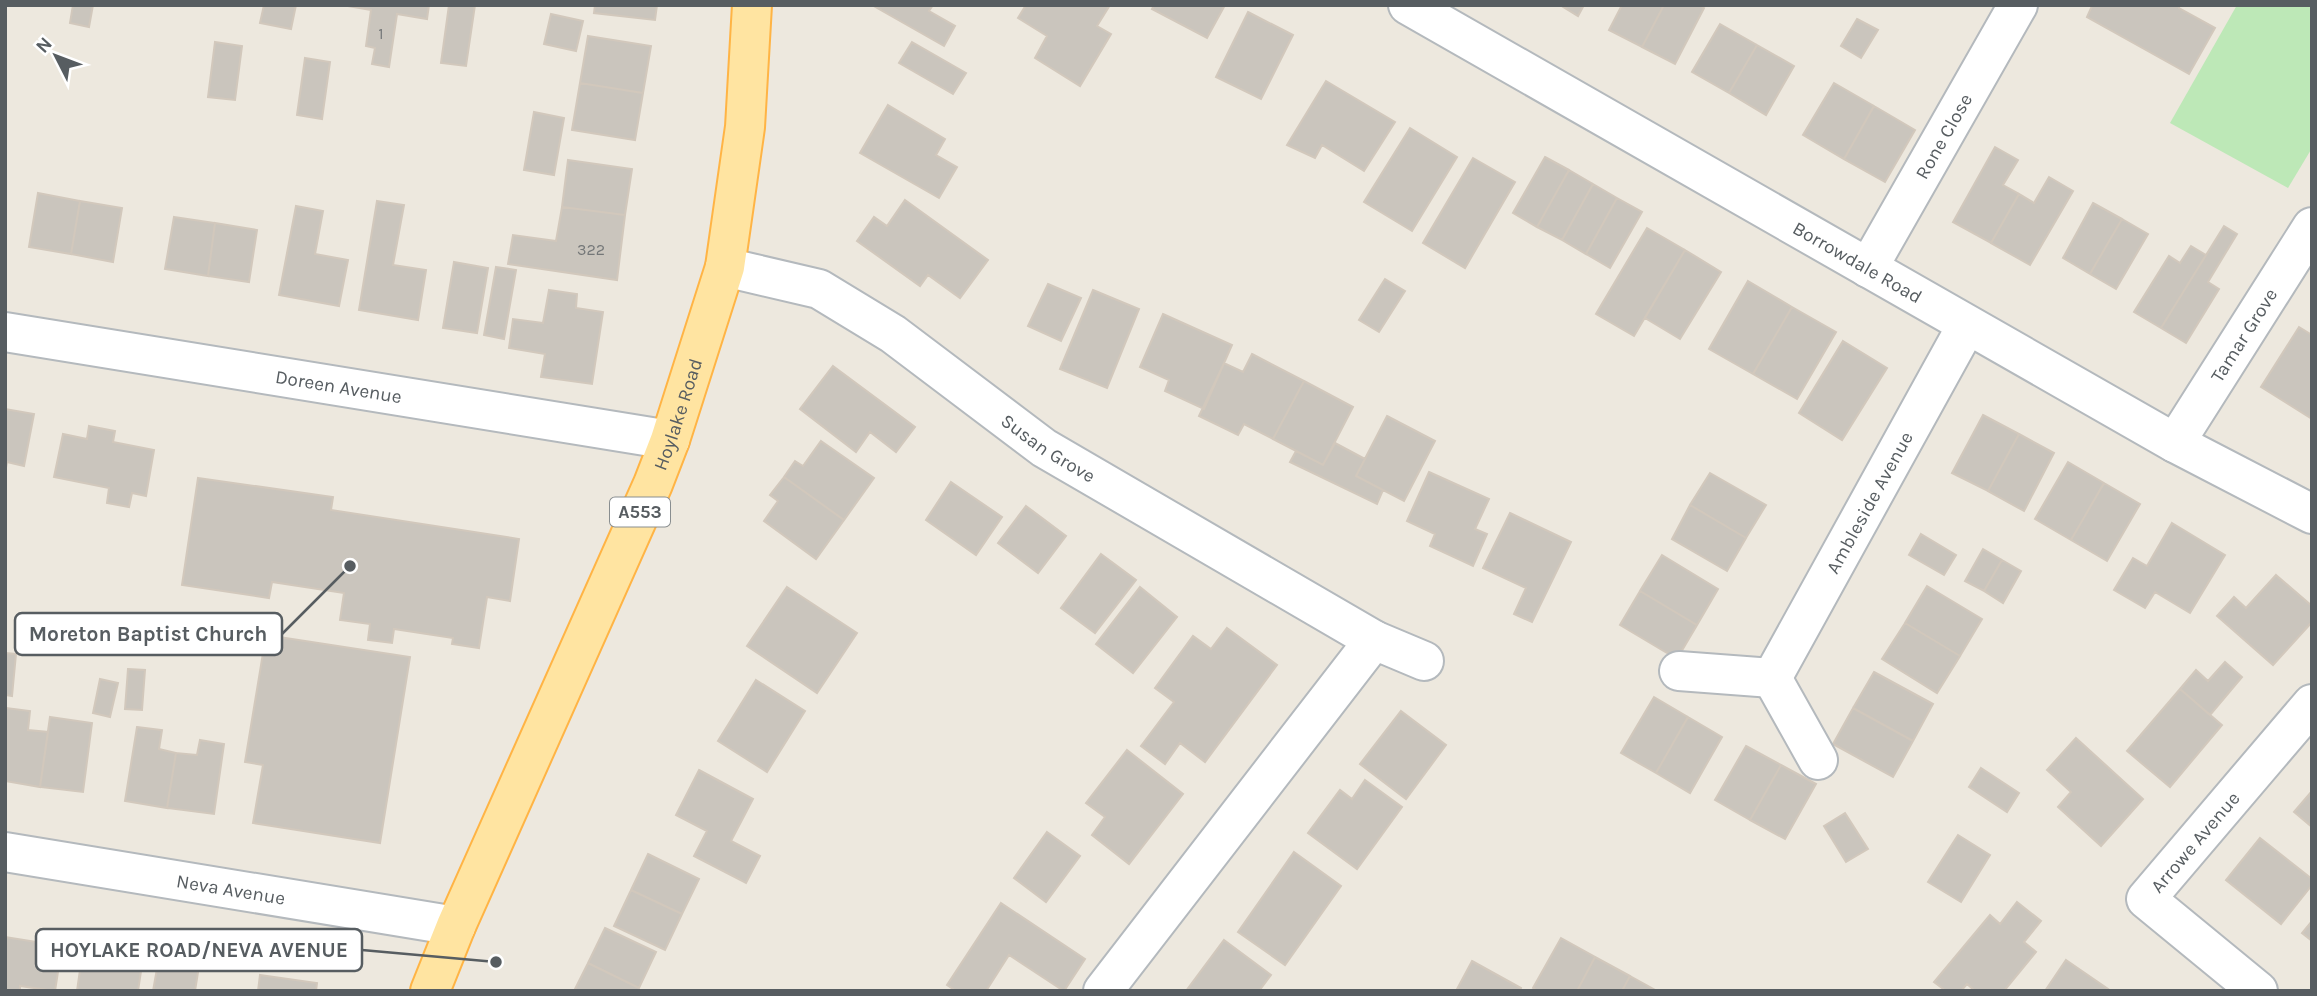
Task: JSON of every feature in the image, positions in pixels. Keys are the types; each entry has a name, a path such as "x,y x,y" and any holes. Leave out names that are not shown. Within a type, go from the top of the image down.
{"main road":[{"name":"Hoylake Road","path":"430,991 456,926 653,484 670,440 724,267 745,127 752,5"}],"street":[{"name":"Rone Close","path":"1868,268 2018,5"},
{"name":"Borrowdale Road","path":"1412,6 2175,443 2312,514"},
{"name":"Tamar Grove","path":"2175,443 2312,227"},
{"name":"Susan Grove","path":"724,267 819,289 893,334 1044,448 1374,639 1424,662"},
{"name":"Ambleside Avenue","path":"1772,678 1967,325"},
{"name":"Doreen Avenue","path":"5,332 670,440"},
{"path":"1102,991 1374,639"},
{"path":"1679,671 1772,678 1818,760"},
{"name":"Arrowe Avenue","path":"2258,991 2146,898 2312,704"},
{"name":"Neva Avenue","path":"5,852 456,926"}],"green space":[{"path":"2237,5 2312,5 2312,148 2288,188 2170,123"}],"building":[{"path":"73,5 93,5 89,27 70,23"},
{"path":"264,5 296,5 291,29 260,23"},
{"path":"342,5 429,5 427,19 397,14 389,67 372,64 375,48 366,46 371,10"},
{"path":"449,5 475,5 466,66 441,63"},
{"path":"595,5 657,5 655,20 594,13"},
{"path":"872,5 933,5 929,11 955,26 944,46"},
{"path":"1026,5 1110,5 1097,26 1111,34 1080,86 1035,58 1047,36 1018,18"},
{"path":"1154,5 1225,5 1207,38 1152,9"},
{"path":"1560,5 1584,5 1578,16"},
{"path":"1622,5 1664,5 1642,47 1609,30"},
{"path":"1664,5 1699,5 1704,8 1675,64 1642,47"},
{"path":"2090,5 2180,5 2179,8 2215,28 2189,74 2087,17 2092,6"},
{"path":"1248,12 1293,35 1261,99 1216,77"},
{"path":"551,14 583,21 576,51 544,44"},
{"path":"1857,19 1878,30 1861,58 1841,46"},
{"path":"1720,24 1757,45 1729,93 1692,72"},
{"path":"588,36 651,46 643,93 580,83"},
{"path":"215,42 242,46 235,100 208,97"},
{"path":"912,42 966,73 953,94 899,63"},
{"path":"1757,45 1794,66 1766,115 1729,93"},
{"path":"305,58 330,62 322,119 297,115"},
{"path":"1326,81 1395,122 1364,171 1322,145 1315,158 1287,145"},
{"path":"580,83 643,93 635,140 572,130"},
{"path":"1834,83 1874,106 1844,159 1803,135"},
{"path":"888,105 945,139 936,155 957,167 939,198 860,153"},
{"path":"1874,106 1915,130 1885,182 1844,159"},
{"path":"534,112 564,118 554,175 524,170"},
{"path":"1410,128 1457,157 1412,231 1364,202"},
{"path":"1995,147 2018,160 2003,185 2019,194 1991,243 1953,222"},
{"path":"1545,157 1569,170 1537,227 1513,213"},
{"path":"1473,158 1515,182 1465,268 1423,243"},
{"path":"568,160 632,169 625,215 562,207"},
{"path":"1569,170 1593,184 1562,240 1537,227"},
{"path":"2049,177 2073,191 2030,265 1991,243 2019,194 2034,203"},
{"path":"1593,184 1617,198 1586,254 1562,240"},
{"path":"38,193 80,201 71,254 29,247"},
{"path":"1617,198 1642,212 1610,268 1586,254"},
{"path":"905,200 988,260 960,298 928,275 920,286 857,241 874,217 887,226"},
{"path":"80,201 122,208 113,262 71,254"},
{"path":"377,201 404,205 393,265 426,270 418,320 359,310"},
{"path":"2093,203 2122,219 2090,274 2063,258"},
{"path":"296,206 323,211 315,254 348,260 339,306 279,295"},
{"path":"562,207 625,215 617,280 508,264 513,235 556,241"},
{"path":"174,217 215,223 208,276 165,269"},
{"path":"2122,219 2148,234 2116,289 2090,274"},
{"path":"215,223 257,230 249,282 208,276"},
{"path":"2224,226 2237,234 2208,282 2219,289 2186,343 2161,328"},
{"path":"1647,228 1685,250 1634,336 1596,314"},
{"path":"2191,246 2206,255 2161,328 2134,312 2169,256 2180,263"},
{"path":"1685,250 1721,272 1680,339 1645,318"},
{"path":"454,262 488,268 477,333 443,328"},
{"path":"496,267 516,270 504,339 484,335"},
{"path":"1385,279 1405,291 1379,332 1359,320"},
{"path":"1748,281 1792,307 1753,374 1709,349"},
{"path":"1048,284 1081,298 1061,341 1028,326"},
{"path":"549,290 577,294 576,308 603,312 592,384 541,377 545,354 509,348 513,319 543,323"},
{"path":"1093,290 1139,309 1107,388 1060,369"},
{"path":"1792,307 1836,332 1797,399 1753,374"},
{"path":"1163,314 1232,345 1204,409 1165,391 1169,380 1140,367"},
{"path":"2299,327 2312,335 2312,419 2261,387"},
{"path":"1843,341 1887,368 1842,440 1799,413"},
{"path":"1252,354 1304,381 1273,439 1244,424 1238,435 1199,416 1224,363 1243,372"},
{"path":"833,366 915,427 896,452 870,432 856,452 800,409"},
{"path":"1304,381 1353,407 1323,465 1273,439"},
{"path":"5,409 34,414 24,466 7,462 5,473"},
{"path":"1983,415 2019,434 1988,491 1952,473"},
{"path":"1387,416 1435,441 1404,501 1356,476"},
{"path":"89,426 115,431 113,442 154,450 146,496 132,493 129,507 107,503 109,488 54,477 63,434 87,439"},
{"path":"2019,434 2054,453 2024,511 1988,491"},
{"path":"821,441 874,478 844,520 784,477 795,461 803,466"},
{"path":"1335,443 1365,459 1356,476 1383,490 1377,504 1290,462 1296,451 1323,465"},
{"path":"2068,462 2104,483 2071,540 2035,519"},
{"path":"1429,472 1489,499 1475,529 1487,534 1473,566 1430,546 1435,534 1407,521"},
{"path":"1710,473 1766,505 1746,538 1690,505"},
{"path":"784,477 844,520 816,559 764,521 778,501 770,495"},
{"path":"198,478 333,497 331,510 519,539 510,601 487,597 479,648 452,644 453,638 394,629 392,643 368,640 370,624 340,620 344,593 272,582 269,598 182,585"},
{"path":"951,482 1002,517 976,555 926,520"},
{"path":"2104,483 2140,504 2107,561 2071,540"},
{"path":"1690,505 1746,538 1727,571 1672,539"},
{"path":"1026,506 1066,536 1038,573 998,543"},
{"path":"1510,513 1571,542 1532,622 1514,614 1526,588 1483,568"},
{"path":"2172,523 2225,555 2190,613 2155,592 2145,608 2114,590 2133,558 2147,566"},
{"path":"1921,534 1956,555 1944,575 1909,555"},
{"path":"1983,549 2002,560 1984,591 1965,581"},
{"path":"1101,554 1136,580 1095,633 1061,608"},
{"path":"1662,555 1718,589 1697,625 1640,591"},
{"path":"2002,560 2021,571 2003,603 1984,591"},
{"path":"2276,575 2312,606 2312,622 2273,665 2217,616 2234,597 2246,608"},
{"path":"1927,586 1982,619 1960,656 1905,623"},
{"path":"787,587 857,633 817,693 747,646"},
{"path":"1140,587 1177,617 1133,673 1096,644"},
{"path":"1640,591 1697,625 1677,659 1620,625"},
{"path":"1905,623 1960,656 1937,693 1882,659"},
{"path":"1227,628 1277,665 1205,762 1180,743 1165,764 1141,746 1174,702 1155,688 1193,636 1211,649"},
{"path":"266,635 410,657 380,843 253,823 263,765 245,762"},
{"path":"5,653 16,654 12,696 5,695"},
{"path":"2225,662 2242,677 2210,715 2180,689 2196,670 2208,681"},
{"path":"128,669 145,670 142,710 125,709"},
{"path":"1874,672 1933,704 1913,741 1853,708"},
{"path":"100,679 118,683 110,717 93,713"},
{"path":"756,680 805,711 767,772 718,741"},
{"path":"2180,689 2222,725 2170,787 2127,751"},
{"path":"1654,697 1688,717 1656,773 1621,753"},
{"path":"6,708 30,711 28,730 48,732 40,787 5,781"},
{"path":"1853,708 1913,741 1893,777 1833,744"},
{"path":"1401,711 1446,745 1406,799 1360,764"},
{"path":"50,717 92,723 83,792 40,787"},
{"path":"1688,717 1722,737 1690,793 1656,773"},
{"path":"137,727 162,730 159,749 176,753 167,808 125,801"},
{"path":"2076,738 2143,799 2101,846 2058,807 2071,792 2047,770"},
{"path":"200,740 224,744 214,814 167,808 176,753 197,755"},
{"path":"1746,746 1781,765 1750,820 1715,800"},
{"path":"1127,750 1183,794 1129,864 1092,835 1105,817 1086,803"},
{"path":"1781,765 1816,784 1785,839 1750,820"},
{"path":"1981,768 2019,793 2007,812 1969,787"},
{"path":"699,770 753,799 731,841 760,856 746,883 694,856 707,831 676,815"},
{"path":"1365,780 1402,807 1357,869 1308,833 1340,790 1352,799"},
{"path":"2312,791 2312,827 2294,812"},
{"path":"1845,813 1868,849 1846,862 1824,826"},
{"path":"1047,832 1080,856 1046,902 1014,878"},
{"path":"1958,835 1990,855 1961,902 1928,882"},
{"path":"2260,838 2312,879 2312,885 2281,924 2226,880"},
{"path":"1294,852 1341,886 1285,965 1238,932"},
{"path":"648,854 699,879 682,914 631,890"},
{"path":"631,890 682,914 665,950 614,926"},
{"path":"2017,902 2041,921 2024,942 2036,952 2004,991 1975,991 1967,984 1961,991 1946,991 1934,982 1990,915 2000,924"},
{"path":"1001,903 1085,959 1064,991 1009,955 986,991 956,991 947,985"},
{"path":"2312,921 2312,941 2302,933"},
{"path":"605,928 656,952 639,988 588,963"},
{"path":"5,937 62,946 55,991 20,986 20,991 5,991"},
{"path":"1561,938 1595,957 1577,991 1538,991 1533,988"},
{"path":"1224,940 1271,975 1259,991 1186,991"},
{"path":"83,949 143,958 138,991 77,991"},
{"path":"160,952 200,960 195,991 153,991"},
{"path":"1595,957 1630,976 1622,991 1577,991"},
{"path":"2066,960 2111,991 2045,991"},
{"path":"1472,961 1521,988 1520,991 1456,991"},
{"path":"588,963 639,988 638,991 574,991"},
{"path":"260,975 317,983 316,991 258,991"},
{"path":"1630,976 1657,991 1622,991"}],"place":[{"name":"Moreton Baptist Church","path":"350,566"},
{"name":"HOYLAKE ROAD/NEVA AVENUE","path":"496,962"}]}
